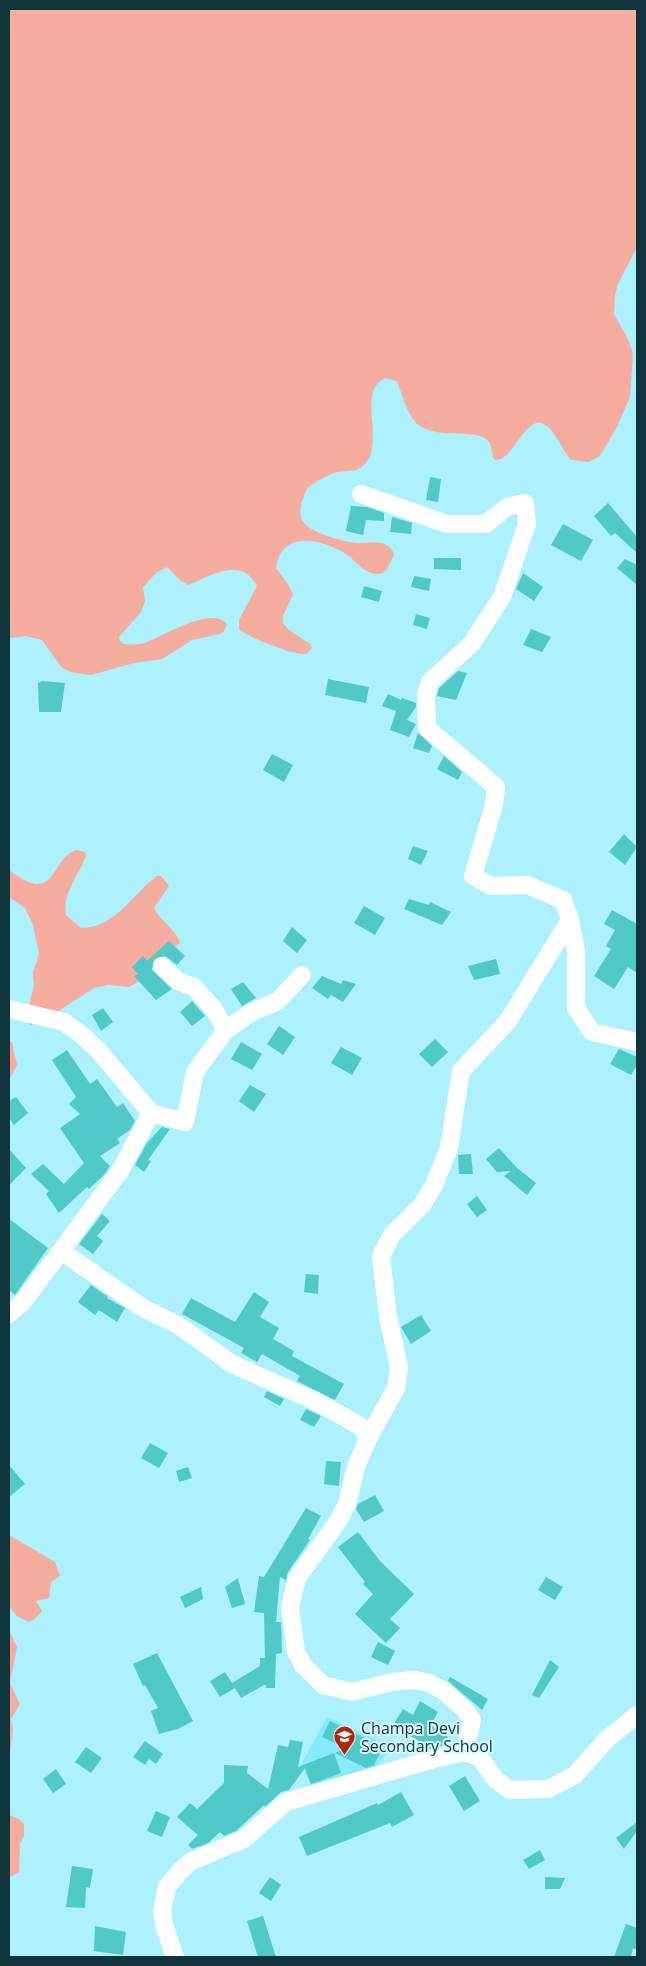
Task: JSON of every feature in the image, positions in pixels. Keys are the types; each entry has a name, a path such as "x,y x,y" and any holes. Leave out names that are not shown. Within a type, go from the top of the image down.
{"street":[{"path":"361,494 447,524 486,524 507,508 525,503 528,524 502,597 472,643 430,682 426,695 427,728 465,758 496,787 494,805 473,876 491,886 527,885 564,900 576,951 576,1008 592,1032 637,1042"},
{"path":"465,1752 472,1720 465,1710 444,1691 429,1683 415,1680 392,1682 352,1692 323,1686 303,1665 296,1652 290,1607 297,1578 347,1504 356,1467 368,1439 396,1388 399,1367 388,1317 381,1256 392,1236 422,1204 434,1185 449,1148 461,1071 508,1021 570,920"},
{"path":"162,966 178,981 194,988 213,1008 226,1030"},
{"path":"9,1009 64,1022 99,1051 151,1114 185,1122 195,1072 226,1030 252,1012 278,1001 302,976"},
{"path":"9,1314 22,1303 120,1171 151,1114"},
{"path":"61,1251 143,1308 178,1325 232,1364 313,1400 348,1419 361,1427 368,1439"},
{"path":"175,1957 164,1925 162,1911 167,1887 181,1870 192,1861 244,1839 286,1802 430,1760 465,1752 480,1758 496,1780 510,1790 548,1789 575,1775 606,1740 637,1715"}],"shaded area":[{"path":"9,9 637,9 637,247 618,284 615,295 614,314 628,339 633,354 630,397 617,427 600,456 589,462 571,460 551,430 543,424 536,423 522,435 509,452 502,458 495,460 490,443 485,438 477,435 435,432 417,424 413,420 397,381 385,378 377,385 373,394 371,406 373,432 370,456 364,465 358,469 334,473 307,488 300,514 304,523 317,532 351,542 383,543 388,545 394,554 386,570 378,574 368,571 346,554 325,544 304,541 294,543 286,548 279,556 276,568 293,594 283,616 283,623 289,630 310,644 312,648 306,654 292,652 271,645 251,637 239,629 239,620 257,586 243,572 234,570 225,570 188,585 181,581 167,567 157,572 143,587 145,601 141,612 119,637 120,641 124,644 144,643 199,620 220,619 227,624 223,633 192,640 162,659 134,663 91,675 71,672 62,668 42,640 26,636 9,638"},
{"path":"77,850 85,852 86,856 66,899 66,915 81,928 104,922 114,916 148,883 157,876 161,876 169,886 154,908 180,943 157,960 143,979 129,987 108,985 94,988 43,1021 31,1025 25,1021 34,986 33,973 39,954 33,925 25,908 9,897 9,870 25,880 37,884 45,882 68,855"},
{"path":"9,1040 12,1042 17,1065 9,1080"},
{"path":"9,1535 55,1562 60,1576 51,1582 49,1598 36,1601 42,1611 34,1620 28,1622 17,1616 9,1607"},
{"path":"9,1630 17,1647 10,1683 20,1704 11,1719 13,1730 9,1760"},
{"name":"Champa Devi Secondary School","path":"327,1717 392,1747 372,1771 312,1788 301,1765"},
{"path":"9,1815 19,1819 24,1824 24,1836 20,1843 19,1872 10,1877 9,1882"}],"building":[{"path":"430,477 441,479 438,502 426,500"},
{"path":"608,503 637,537 637,553 615,533 611,536 594,516"},
{"path":"351,506 367,507 384,513 384,521 366,520 363,535 346,531"},
{"path":"392,517 412,523 411,534 390,532"},
{"path":"563,524 593,540 581,561 551,545"},
{"path":"434,558 461,558 461,570 434,569"},
{"path":"625,559 637,565 637,585 617,568"},
{"path":"523,573 543,587 534,601 516,589"},
{"path":"414,576 431,579 429,591 411,587"},
{"path":"364,586 382,591 379,602 361,597"},
{"path":"416,614 430,618 427,629 413,625"},
{"path":"531,629 551,637 542,652 523,645"},
{"path":"458,671 467,673 456,700 437,696 439,688"},
{"path":"328,679 369,687 366,703 325,695"},
{"path":"42,681 65,683 61,712 39,712 38,683"},
{"path":"388,694 401,700 402,698 416,703 416,707 407,720 416,724 409,737 390,730 396,711 382,706"},
{"path":"418,733 432,746 429,753 413,748"},
{"path":"272,754 293,765 284,782 263,770"},
{"path":"444,756 462,772 458,780 437,769"},
{"path":"624,834 637,847 625,865 609,852"},
{"path":"413,846 428,851 421,865 408,859"},
{"path":"409,899 429,905 430,902 451,912 442,925 404,909"},
{"path":"364,906 385,918 375,935 354,923"},
{"path":"612,910 637,924 637,973 628,967 614,989 594,976 611,949 606,946 615,930 604,924"},
{"path":"292,927 307,940 297,953 283,941"},
{"path":"169,941 185,956 177,965 165,956 154,959 152,970 172,989 156,1000 134,976 138,974 132,967 143,956 147,961"},
{"path":"496,959 500,974 474,980 468,966"},
{"path":"322,976 341,984 343,980 356,984 343,1002 331,995 328,999 312,988"},
{"path":"243,982 256,998 242,1006 231,989"},
{"path":"192,1001 205,1016 192,1026 180,1012"},
{"path":"103,1008 113,1022 101,1031 92,1015"},
{"path":"279,1026 295,1037 283,1055 267,1044"},
{"path":"435,1039 448,1052 432,1067 419,1054"},
{"path":"241,1042 262,1054 252,1070 231,1059"},
{"path":"341,1047 362,1058 352,1075 331,1063"},
{"path":"619,1049 637,1057 637,1065 631,1075 610,1064"},
{"path":"67,1050 90,1084 97,1079 117,1107 123,1103 135,1121 130,1130 117,1139 120,1143 100,1156 110,1166 104,1175 89,1189 87,1187 59,1213 46,1194 49,1191 31,1174 43,1164 64,1184 84,1163 60,1128 80,1114 69,1104 76,1097 52,1060"},
{"path":"250,1085 266,1094 254,1112 239,1101"},
{"path":"16,1097 28,1113 14,1125 9,1118 9,1101"},
{"path":"162,1127 170,1129 148,1160 151,1161 144,1172 135,1165 147,1143"},
{"path":"499,1148 517,1168 536,1183 527,1195 504,1176 511,1171 497,1172 486,1159"},
{"path":"9,1149 26,1168 9,1185"},
{"path":"471,1154 473,1174 459,1174 458,1155"},
{"path":"477,1196 487,1210 477,1217 467,1204"},
{"path":"102,1214 110,1221 97,1236 103,1241 93,1254 79,1244"},
{"path":"9,1219 48,1248 15,1295 9,1290"},
{"path":"306,1274 319,1275 318,1294 304,1292"},
{"path":"91,1285 107,1298 125,1308 117,1322 99,1310 95,1315 78,1302"},
{"path":"254,1292 269,1302 260,1317 279,1328 273,1339 294,1351 292,1356 344,1384 335,1400 297,1381 300,1376 262,1354 257,1362 241,1353 244,1348 182,1314 191,1298 235,1322"},
{"path":"421,1315 431,1331 411,1344 401,1327"},
{"path":"267,1391 284,1399 280,1406 264,1397"},
{"path":"306,1409 321,1416 314,1427 300,1420"},
{"path":"150,1443 168,1453 159,1468 141,1458"},
{"path":"326,1461 341,1462 339,1486 324,1484"},
{"path":"9,1465 25,1484 9,1497"},
{"path":"188,1467 192,1478 179,1482 176,1471"},
{"path":"375,1495 384,1511 364,1522 356,1509 358,1504"},
{"path":"306,1508 321,1516 308,1539 310,1540 288,1572 286,1580 280,1577 276,1622 281,1622 282,1653 276,1654 275,1688 266,1688 266,1685 264,1685 241,1698 235,1688 220,1697 210,1681 225,1672 232,1683 260,1666 260,1658 265,1658 264,1613 254,1612 259,1576 264,1577"},
{"path":"358,1532 380,1561 414,1594 390,1619 400,1628 386,1643 355,1614 373,1594 363,1584 365,1582 338,1547"},
{"path":"546,1577 563,1587 555,1600 538,1590"},
{"path":"238,1578 245,1604 232,1608 225,1587"},
{"path":"201,1587 203,1599 185,1608 180,1597"},
{"path":"378,1642 395,1651 388,1665 371,1657"},
{"path":"157,1653 193,1721 178,1729 159,1734 151,1711 158,1708 145,1685 143,1686 133,1664"},
{"path":"550,1660 559,1667 539,1698 532,1695"},
{"path":"450,1677 488,1699 482,1710 448,1681"},
{"path":"420,1701 438,1712 431,1725 448,1737 442,1746 429,1749 393,1725 403,1709 413,1715"},
{"path":"330,1721 383,1747 374,1765 366,1768 335,1753 346,1748 322,1737"},
{"path":"290,1740 303,1742 298,1767 334,1753 341,1773 311,1784 305,1768 289,1790 281,1792 265,1807 264,1805 236,1831 224,1836 220,1832 208,1843 192,1849 188,1845 198,1835 177,1817 190,1803 197,1809 224,1783 224,1765 248,1766 247,1773 268,1789 278,1745 288,1747"},
{"path":"145,1741 163,1754 156,1764 149,1759 145,1765 133,1757"},
{"path":"86,1747 102,1758 91,1773 75,1762"},
{"path":"56,1769 66,1784 53,1793 43,1779"},
{"path":"465,1776 480,1801 464,1811 449,1786"},
{"path":"401,1792 414,1815 392,1827 390,1823 307,1856 299,1837 377,1803 378,1805"},
{"path":"156,1811 170,1817 162,1837 147,1831"},
{"path":"637,1822 637,1831 624,1849 616,1838"},
{"path":"540,1850 545,1860 529,1869 523,1860"},
{"path":"72,1866 93,1869 90,1888 86,1887 85,1908 66,1907"},
{"path":"270,1877 281,1885 271,1901 259,1893"},
{"path":"545,1877 565,1878 560,1889 545,1889"},
{"path":"263,1916 276,1957 258,1957 247,1921"},
{"path":"626,1924 637,1928 637,1950 633,1948 631,1957 614,1957"},
{"path":"95,1926 126,1932 123,1955 94,1951"}],"place":[{"name":"Champa Devi Secondary School","path":"345,1756"}]}
